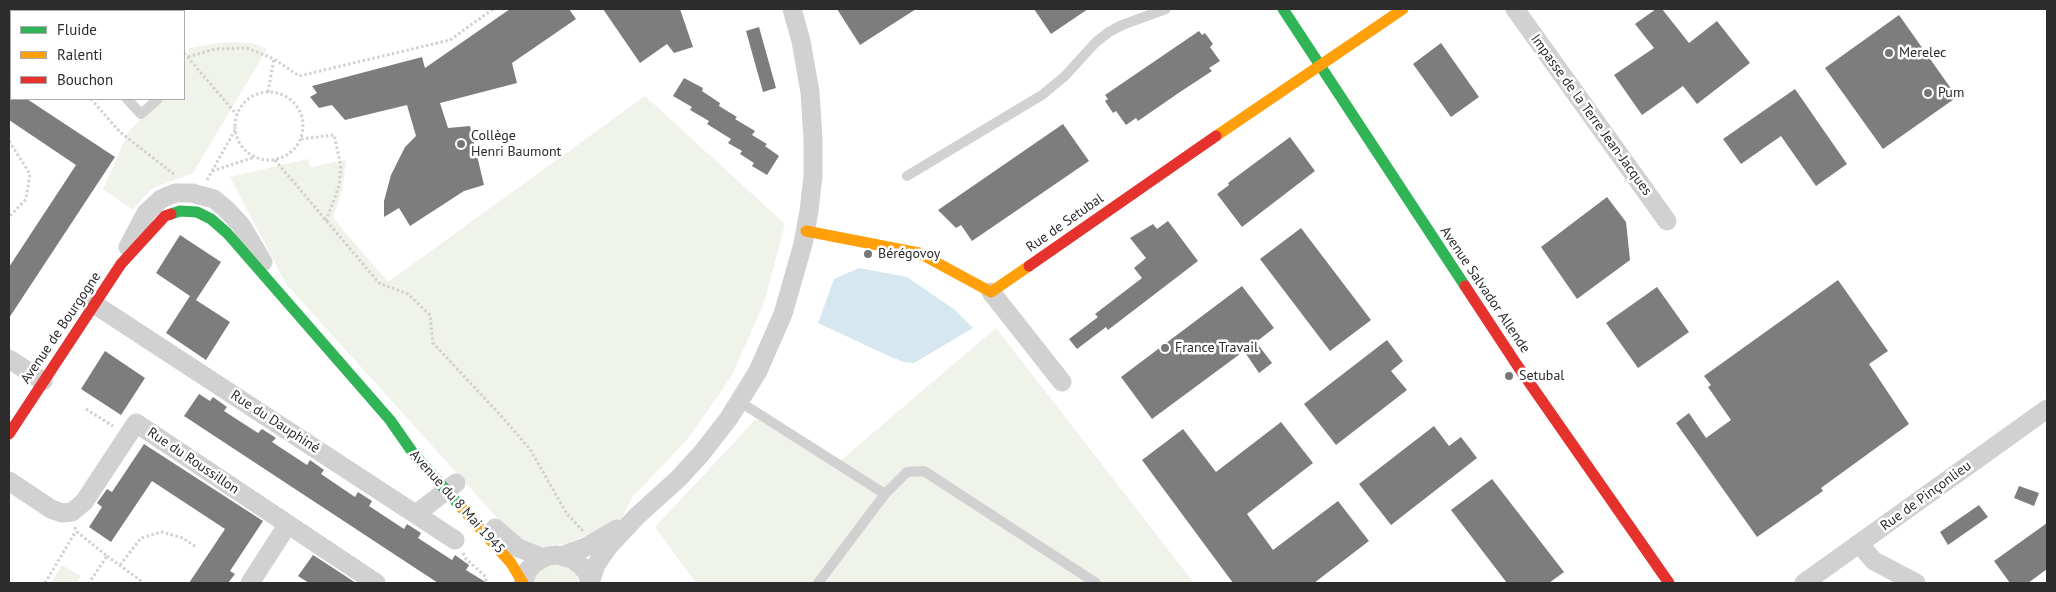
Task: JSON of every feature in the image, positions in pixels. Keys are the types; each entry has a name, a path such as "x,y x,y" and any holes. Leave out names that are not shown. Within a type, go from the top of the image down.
{"street":[{"path":"590,583 596,565 609,546 637,516 678,479 740,402 765,356 783,314 797,270 806,231 813,176 812,124 808,76 792,9"},
{"name":"Avenue Salvador Allende","path":"1283,9 1318,65 1517,365 1669,583"},
{"path":"1318,65 1403,9"},
{"name":"Impasse de la Terre Jean-Jacques","path":"1515,9 1667,221"},
{"name":"Rue de Setubal","path":"991,292 1318,65"},
{"name":"Avenue du 8 Mai 1945","path":"121,264 139,223 153,206 175,193 200,194 214,199 241,225 281,294"},
{"name":"Avenue du 8 Mai 1945","path":"121,264 165,216 175,212 190,210 205,216 219,225 390,420 433,457 451,487 506,557 522,583"},
{"path":"806,231 919,253 991,292 1062,382"},
{"name":"Avenue de Bourgogne","path":"9,434 121,264"},
{"name":"Rue du Dauphiné","path":"94,304 455,540"},
{"path":"9,359 43,381"},
{"name":"Rue de Pinçonlieu","path":"1804,583 2047,409"},
{"name":"Rue du Roussillon","path":"72,512 80,507 136,423 376,583"},
{"path":"9,481 56,512 72,512"},
{"path":"416,514 451,487"},
{"name":"Avenue du 8 Mai 1945","path":"451,487 504,538 523,551 572,559 587,573 590,583"},
{"path":"522,583 532,566 593,543 637,516"},
{"path":"252,582 288,524"},
{"path":"1859,544 1874,561 1916,583"}],"lane":[{"path":"906,176 1042,95 1066,76 1096,42 1109,32 1122,25 1166,9"},
{"path":"129,100 140,114 157,100"},
{"path":"740,402 885,494"},
{"path":"818,583 885,494 907,472 924,471 1096,583"}],"path":[{"path":"188,57 215,49 247,48 274,59 299,76 450,40 493,9"},
{"path":"185,54 237,115"},
{"path":"268,92 274,59"},
{"path":"92,100 120,132 200,194 235,130 237,115 249,99 268,92 279,93 289,98 297,106 304,128 301,139 295,149 286,156 275,160 264,160 254,157 238,141 235,130"},
{"path":"301,139 334,135 341,166 340,186 326,221"},
{"path":"9,141 30,174 26,199 9,217"},
{"path":"211,171 254,157"},
{"path":"275,160 379,283 408,294 430,315 432,343 530,449 567,514 593,543"},
{"path":"86,409 128,436"},
{"path":"72,512 76,531 144,583"},
{"path":"45,583 76,531"},
{"path":"120,565 141,538 162,532 183,538 196,547"},
{"path":"455,540 466,559 484,575 487,583"},
{"path":"90,583 107,556"}],"shaded area":[{"path":"218,43 255,44 267,49 193,173 151,189 133,210 103,189 129,131 160,100 185,100 185,63 189,48"},
{"path":"645,96 785,224 764,303 731,377 687,440 632,497 622,519 568,543 542,547 518,541 286,284 230,177 308,159 310,167 346,160 343,187 333,218 388,282"},
{"path":"859,268 907,277 955,310 973,328 914,363 904,362 891,357 818,323 834,279"},
{"path":"996,328 1194,583 696,583 655,527 756,419 834,466"},
{"path":"558,564 573,571 580,583 531,583 538,571 547,566"},
{"path":"62,565 81,576 77,583 51,583"}],"building":[{"path":"510,9 569,9 576,19 512,63 517,83 440,103 448,128 470,126 484,185 464,191 410,226 399,208 384,217 384,201 391,175 405,147 416,136 407,105 345,120 332,105 319,108 310,97 317,93 312,86 422,57 425,68"},
{"path":"603,9 680,9 693,47 674,53 667,44 640,63"},
{"path":"837,9 916,9 860,45"},
{"path":"1034,9 1088,9 1051,34"},
{"path":"1656,9 1662,9 1689,43 1717,21 1750,63 1697,104 1683,86 1642,115 1614,75 1654,48 1635,24"},
{"path":"1899,15 1957,97 1883,149 1825,68"},
{"path":"759,27 776,88 763,92 746,31"},
{"path":"1199,31 1202,35 1205,33 1213,44 1210,47 1220,61 1209,68 1212,71 1138,121 1136,118 1126,125 1116,111 1113,113 1105,101 1108,99 1105,95"},
{"path":"1441,43 1479,97 1451,117 1413,64"},
{"path":"684,78 703,88 702,91 720,103 719,106 737,117 735,119 755,131 752,135 767,144 765,146 779,156 767,175 752,166 754,163 740,154 742,151 728,143 731,139 707,124 709,121 690,110 692,107 673,96"},
{"path":"1795,89 1847,164 1816,186 1781,136 1741,164 1723,139"},
{"path":"9,99 29,100 115,157 9,318 9,267 76,165 9,120"},
{"path":"1063,124 1089,161 972,241 961,225 956,228 938,210"},
{"path":"1290,137 1315,171 1242,227 1217,194 1229,185 1228,183"},
{"path":"1607,197 1626,222 1630,260 1577,299 1541,247"},
{"path":"1168,221 1198,261 1108,330 1106,327 1077,349 1069,339 1098,317 1095,314 1142,278 1134,268 1146,258 1130,238 1153,224 1157,229"},
{"path":"1301,228 1371,320 1330,351 1260,259"},
{"path":"180,235 221,262 196,300 230,322 206,360 166,333 190,296 156,273"},
{"path":"1838,280 1888,351 1869,364 1909,424 1821,488 1823,491 1757,537 1676,423 1689,413 1706,438 1731,420 1708,387 1711,385 1704,376"},
{"path":"1242,286 1274,328 1256,342 1272,363 1259,373 1244,351 1152,419 1121,377"},
{"path":"1657,287 1689,332 1638,368 1606,323"},
{"path":"1387,340 1403,361 1391,371 1407,390 1336,445 1304,404"},
{"path":"105,351 145,378 121,415 81,389"},
{"path":"199,394 210,401 213,397 227,407 224,411 258,433 262,429 276,438 272,442 307,465 310,460 324,470 321,474 355,497 358,492 372,501 369,506 404,529 407,524 421,533 418,538 452,560 455,555 469,565 466,570 487,583 438,583 184,416"},
{"path":"1281,422 1313,463 1247,514 1273,550 1338,501 1369,541 1314,583 1233,583 1142,460 1183,429 1216,472"},
{"path":"1434,426 1449,446 1461,437 1477,458 1391,525 1359,484"},
{"path":"144,444 263,521 230,571 235,574 228,583 189,583 225,529 152,481 111,542 89,527 102,507 97,503 107,489 112,492"},
{"path":"1492,479 1564,572 1549,583 1507,583 1451,510"},
{"path":"2019,486 2039,493 2034,506 2014,498"},
{"path":"1979,505 1988,517 1948,545 1940,532"},
{"path":"2047,523 2047,569 2028,583 2010,583 1994,561"},
{"path":"313,555 356,583 309,583 298,576"}],"traffic: fast":[{"path":"1283,9 1465,286"},
{"path":"171,214 180,211 197,212 211,219 227,233 390,420 413,453 460,506"}],"traffic: slow":[{"path":"1216,136 1403,9"},
{"path":"806,231 919,253 991,292 1029,266"},
{"path":"460,506 511,563 523,583"}],"traffic: jam":[{"path":"1029,266 1216,136"},
{"path":"9,434 121,264 165,216 171,214"},
{"path":"1465,286 1517,365 1669,583"}],"place":[{"name":"Merelec","path":"1889,53"},
{"name":"Pum","path":"1928,93"},
{"name":"Collège Henri Baumont","path":"461,144"},
{"name":"Bérégovoy","path":"868,254"},
{"name":"France Travail","path":"1165,348"},
{"name":"Setubal","path":"1509,376"}]}
